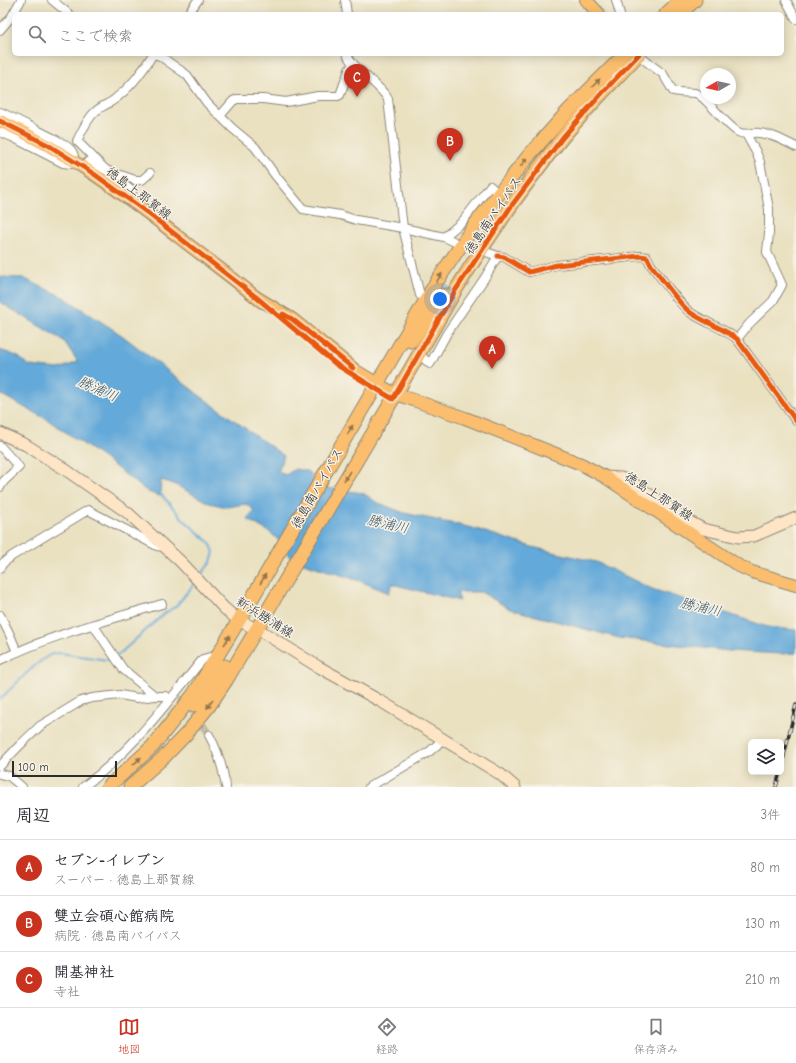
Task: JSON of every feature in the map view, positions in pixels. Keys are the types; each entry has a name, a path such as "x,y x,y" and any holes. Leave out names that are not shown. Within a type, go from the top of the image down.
{"highway":[{"path":"668,12 681,0"},
{"path":"682,12 695,0"},
{"name":"徳島南バイパス","path":"108,787 153,746 194,694 377,389 437,281 499,194 530,154 569,110 633,56"},
{"name":"徳島南バイパス","path":"130,787 164,757 187,733 209,706 258,627 470,268 512,205 563,137 633,56"},
{"path":"377,389 422,324 451,288 470,268"},
{"path":"175,720 200,699 225,667 244,636 248,632 258,627"}],"main road":[{"path":"586,0 597,12"},
{"name":"徳島上那賀線","path":"0,121 78,164 130,200 256,298 337,365 377,389 392,400 505,435 581,464 605,477 739,566 752,572 796,585"},
{"name":"新浜勝浦線","path":"0,433 26,445 63,468 128,513 181,562 224,608 241,616 500,774 515,787"},
{"path":"605,477 621,478 634,484 688,521 703,528 738,538 754,536 796,518"}],"street":[{"path":"14,12 21,0"},
{"path":"52,0 67,12"},
{"path":"189,12 198,0"},
{"path":"344,0 347,12"},
{"path":"616,0 619,12"},
{"path":"786,0 796,19"},
{"path":"0,30 12,16"},
{"path":"130,200 132,191 106,170 77,141 95,111 113,101 130,86 152,56"},
{"path":"160,56 187,75 207,103 255,147 303,210 340,214 356,220 403,228 454,241"},
{"path":"348,56 353,64 384,92 388,99 403,228 420,295"},
{"path":"638,56 663,74 673,92 694,93 701,96 728,126 739,133 760,133 775,136 796,147"},
{"path":"220,116 233,101 237,99 262,99 286,102 318,96 338,96 353,64"},
{"path":"0,112 23,122 58,141 71,150 78,164"},
{"path":"0,132 63,163 78,164 88,162 135,180 142,180 150,173"},
{"path":"737,339 749,324 773,301 782,285 767,252 769,210 760,162 746,134"},
{"path":"444,238 462,222 490,186 499,194"},
{"path":"489,253 504,257 529,272 557,265 640,256 647,257 651,265 684,307 691,313 728,332 737,339 796,420"},
{"path":"418,354 430,364 446,333 484,279 498,256"},
{"path":"0,446 19,467 4,481 0,487"},
{"path":"0,568 3,563 12,556 88,510 157,546 165,547"},
{"path":"0,660 17,652 95,625 162,604"},
{"path":"0,615 17,652"},
{"path":"95,625 96,629 123,669 155,696"},
{"path":"83,787 101,774 121,756 203,659 210,658 215,661"},
{"path":"0,766 40,726 81,701 92,698 120,695 137,698 165,696"},
{"path":"209,735 220,757 224,770 226,787"},
{"path":"369,787 429,752 442,739"},
{"path":"0,774 9,776 22,787"}],"water":[{"name":"勝浦川","path":"0,277 23,278 65,298 123,336 199,395 284,456 278,472 286,475 295,469 307,471 328,488 363,493 376,502 404,513 473,528 532,547 596,562 652,589 768,627 796,630 796,653 781,654 729,651 619,638 510,609 481,592 457,592 460,601 392,584 389,593 360,581 291,559 280,542 271,533 247,519 254,510 246,504 227,507 209,503 174,484 161,480 160,496 148,492 105,459 48,420 0,394 0,350 17,356 30,366 59,369 78,362 64,341 0,302"}],"waterway":[{"path":"159,492 183,519 210,543 214,552 211,562 200,576"},
{"path":"117,656 164,614 176,606 195,583"},
{"path":"0,699 35,665 49,655 60,653 107,660 113,658"}],"tunnel":[{"path":"460,243 485,252"},
{"path":"167,696 182,700 196,714 209,735"}],"railway":[{"path":"784,755 796,705"},
{"path":"776,787 779,775"}],"cycle path":[{"path":"0,121 48,145 94,174 145,211 256,297 337,365 393,399 455,291 512,205 563,137 637,56"},
{"path":"498,256 504,257 529,272 557,265 640,256 647,257 651,265 686,309 697,317 737,339 796,421"},
{"path":"283,314 292,319 353,368"}],"place":[{"name":"開基神社","path":"357,97"},
{"name":"雙立会碩心館病院","path":"450,161"},
{"name":"セブン-イレブン","path":"492,369"}]}
